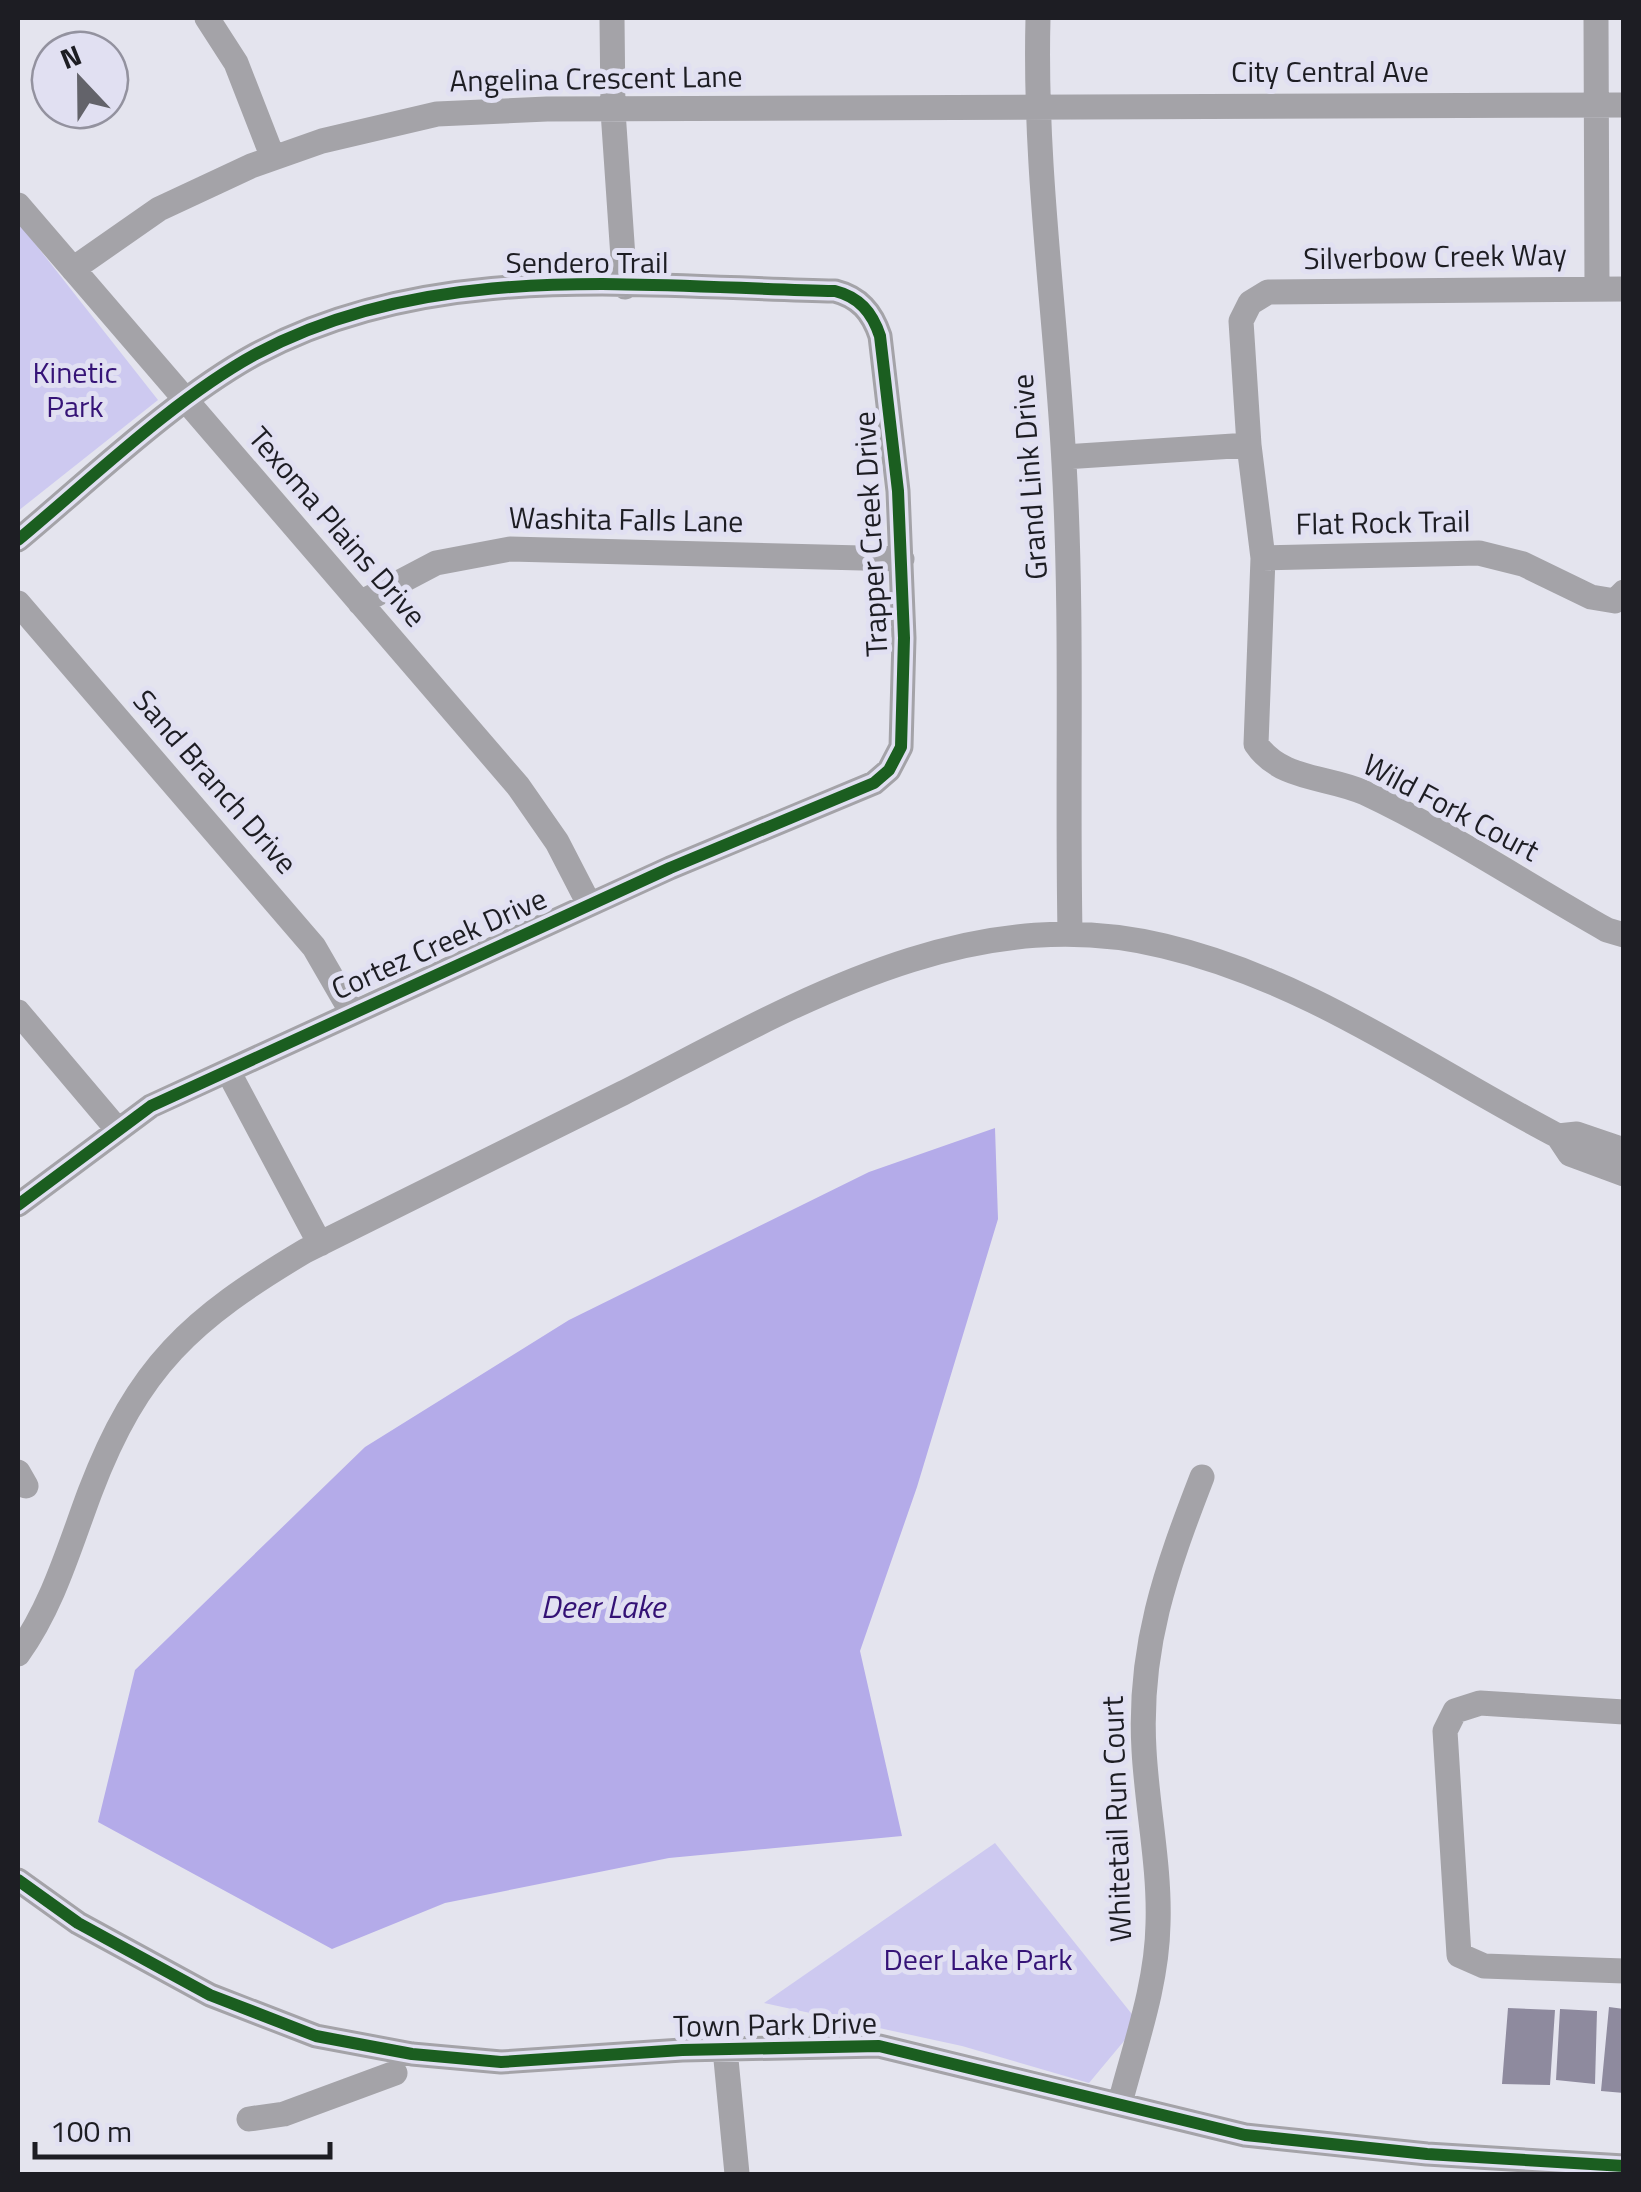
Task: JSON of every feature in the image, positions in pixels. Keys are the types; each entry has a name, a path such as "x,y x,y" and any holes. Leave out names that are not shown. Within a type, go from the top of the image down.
{"street":[{"path":"207,18 236,63 273,158"},
{"path":"612,18 612,111 625,287"},
{"name":"Grand Link Drive","path":"1038,18 1036,106 1070,577 1070,932"},
{"path":"1596,18 1597,288"},
{"name":"City Central Ave","path":"1036,106 1624,105"},
{"name":"Angelina Crescent Lane","path":"73,269 160,208 273,158 322,141 436,114 1036,106"},
{"name":"Texoma Plains Drive","path":"18,205 518,786 557,842 590,904"},
{"name":"Sendero Trail","path":"18,540 188,402 255,355 375,305 434,292 496,287 625,287 835,291 854,296 866,309"},
{"name":"Silverbow Creek Way","path":"1250,303 1268,292 1624,290"},
{"name":"Wild Fork Court","path":"1250,303 1241,321 1249,444 1263,558 1256,744 1266,760 1286,771 1361,791 1607,930 1624,935"},
{"name":"Trapper Creek Drive","path":"866,309 880,336 902,559 903,734 896,760"},
{"path":"1064,457 1249,444"},
{"name":"Washita Falls Lane","path":"360,603 436,563 510,548 902,559"},
{"name":"Flat Rock Trail","path":"1263,558 1478,552 1523,564 1591,597 1619,596"},
{"name":"Sand Branch Drive","path":"18,603 314,946 351,1011"},
{"name":"Cortez Creek Drive","path":"18,1204 151,1106 351,1011 801,810 864,789 883,777 896,760"},
{"path":"18,1654 64,1569 90,1492 126,1408 156,1366 242,1288 320,1244 878,969 977,940 1070,932 1162,945 1304,993 1558,1136 1570,1154 1624,1174"},
{"path":"18,1012 117,1129"},
{"path":"228,1071 320,1244"},
{"path":"1558,1136 1576,1134 1624,1150"},
{"name":"Whitetail Run Court","path":"1120,2103 1150,1986 1158,1924 1143,1746 1146,1667 1161,1583 1202,1477"},
{"path":"1624,1712 1480,1702 1454,1711 1445,1731 1460,1956 1484,1966 1624,1971"},
{"name":"Town Park Drive","path":"18,1880 78,1923 210,1996 316,2036 412,2054 501,2062 725,2049 879,2046 1244,2135 1446,2165 1624,2166"},
{"path":"725,2049 737,2174"},
{"path":"249,2118 284,2114 395,2074"}],"green space":[{"name":"Kinetic Park","path":"18,222 158,400 18,511"},
{"name":"Deer Lake Park","path":"995,1843 1139,2023 1089,2083 962,2046 764,2003"}],"water":[{"name":"Deer Lake","path":"995,1128 998,1219 917,1487 860,1651 902,1836 669,1858 445,1903 332,1949 98,1822 135,1670 365,1447 569,1320 869,1172"}],"building":[{"path":"1609,2007 1624,2009 1624,2093 1601,2091"},
{"path":"1508,2008 1555,2010 1550,2085 1502,2084"},
{"path":"1560,2009 1597,2011 1595,2084 1556,2080"}],"cycle path":[{"path":"18,540 195,393 256,354 324,324 394,304 466,291 540,285 835,291 864,307 880,336 898,491 904,638 901,747 889,770 874,783 670,868 151,1106 18,1205"},
{"path":"18,1880 78,1923 210,1995 316,2036 412,2054 501,2062 682,2050 879,2046 1245,2135 1427,2154 1624,2166"}]}
